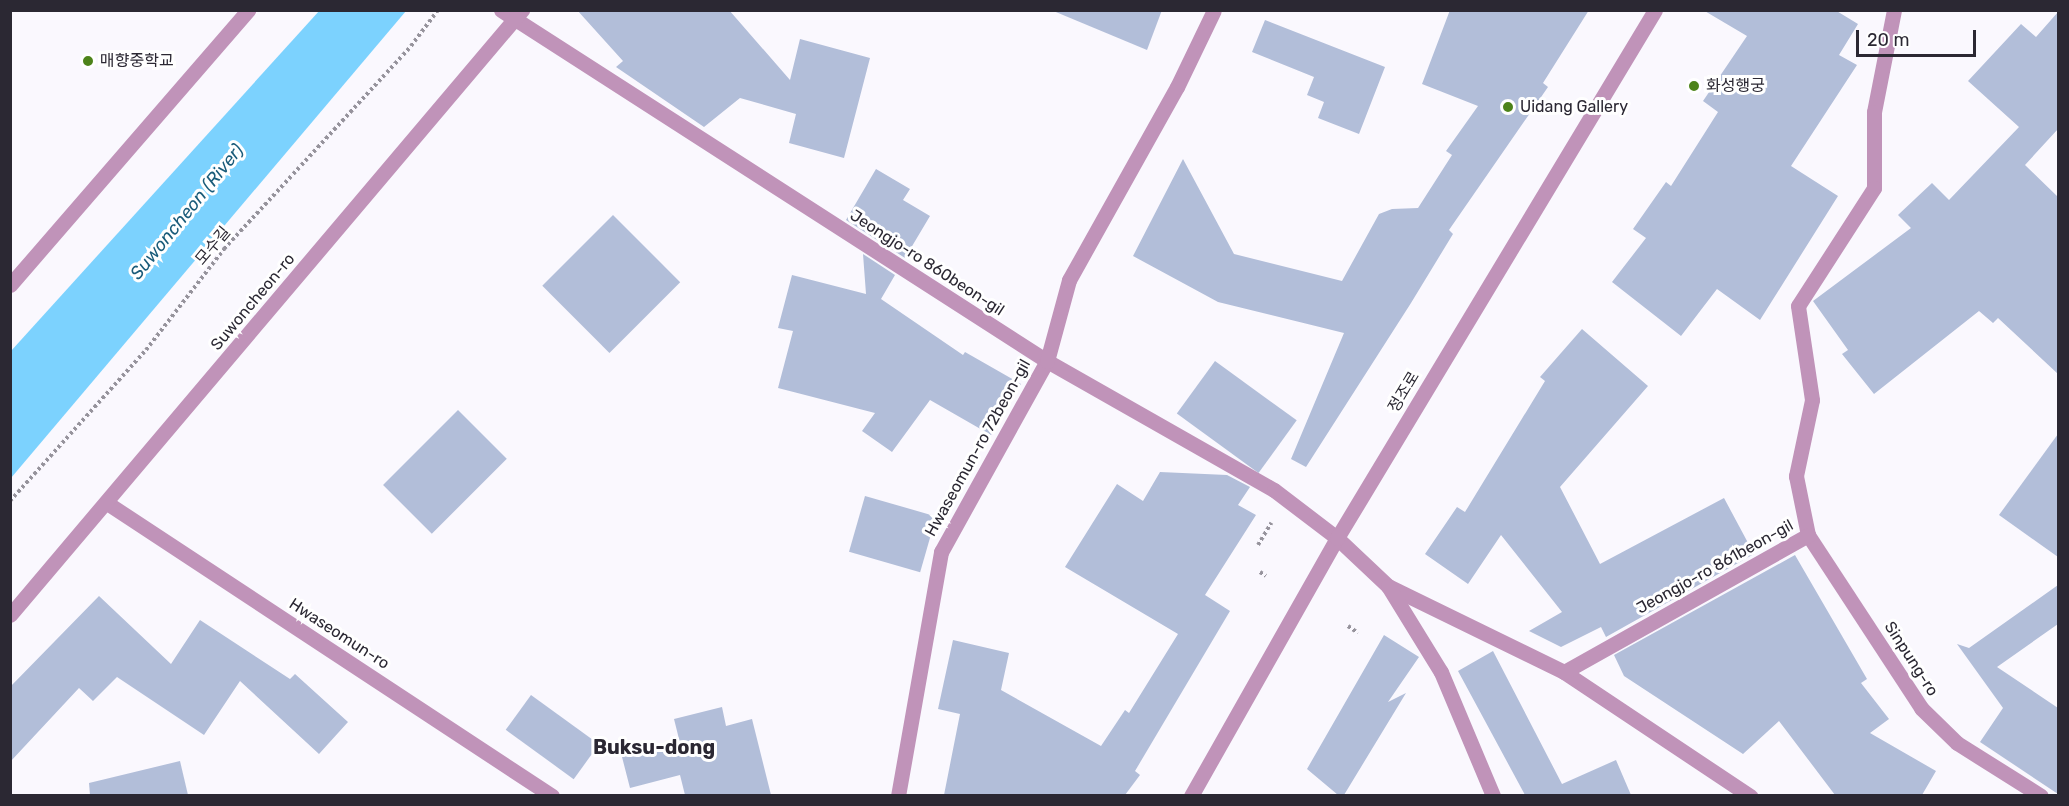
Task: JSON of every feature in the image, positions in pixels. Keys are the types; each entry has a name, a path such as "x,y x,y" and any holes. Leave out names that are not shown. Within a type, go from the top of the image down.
{"street":[{"path":"10,285 248,10"},
{"name":"Jeongjo-ro 860beon-gil","path":"501,10 519,15 1047,361 1274,490 1337,538"},
{"name":"Hwaseomun-ro 72beon-gil","path":"898,795 941,552 1047,361 1069,280 1177,87 1214,10"},
{"name":"정조로","path":"1191,795 1337,538 1655,10"},
{"name":"Jeongjo-ro 861beon-gil","path":"1564,672 1808,536 1796,476 1812,400 1798,306 1874,188 1874,112 1893,10"},
{"name":"Suwoncheon-ro","path":"10,615 519,15"},
{"name":"Hwaseomun-ro","path":"106,503 552,795"},
{"name":"Sinpung-ro","path":"1808,536 1921,708 1957,743 2041,795"},
{"path":"1337,538 1388,586 1441,672 1493,795"},
{"path":"1388,586 1564,672 1750,795"}],"path":[{"name":"모수길","path":"10,501 146,350 224,249 411,46 438,10"},
{"path":"1258,545 1271,523"},
{"path":"1260,572 1266,576"},
{"path":"1348,626 1358,633"}],"water":[{"name":"Suwoncheon (River)","path":"320,10 406,11 11,478 11,351"}],"building":[{"path":"577,10 729,10 790,80 800,39 870,58 844,158 789,143 796,114 740,98 704,127 616,67 623,61"},
{"path":"1051,10 1162,10 1147,50"},
{"path":"1450,10 1589,10 1543,83 1548,87 1449,230 1453,234 1306,467 1291,459 1344,333 1218,302 1133,256 1183,159 1234,254 1342,281 1379,214 1392,209 1418,208 1452,155 1446,151 1478,106 1422,84"},
{"path":"1703,10 1835,10 1858,24 1839,55 1857,65 1791,166 1838,196 1760,320 1717,289 1681,336 1612,282 1646,238 1633,229 1666,182 1671,186 1718,112 1703,101 1747,36"},
{"path":"2058,12 2058,129 2025,165 2058,197 2058,374 1998,318 1993,323 1979,311 1874,394 1842,354 1848,350 1813,301 1911,228 1898,215 1932,183 1949,200 2019,127 1968,81 2021,24 2036,37"},
{"path":"1265,20 1385,67 1359,134 1318,118 1324,102 1307,95 1314,77 1252,52"},
{"path":"876,169 910,189 903,200 930,216 905,258 846,220"},
{"path":"613,215 680,282 609,353 542,286"},
{"path":"863,254 895,275 881,299 963,355 965,352 1021,384 991,435 930,400 892,452 862,431 875,413 778,388 793,331 778,328 792,275 866,294"},
{"path":"1582,329 1648,386 1560,487 1600,564 1724,498 1754,554 1606,637 1601,627 1561,647 1529,631 1562,612 1501,535 1468,584 1425,554 1457,507 1465,512 1545,381 1540,377"},
{"path":"1215,361 1297,420 1259,473 1177,414"},
{"path":"458,410 507,459 432,534 383,485"},
{"path":"2058,434 2058,557 1999,515"},
{"path":"1160,472 1227,475 1250,487 1238,505 1256,515 1205,595 1230,611 1135,771 1140,775 1125,795 944,795 960,714 938,709 953,640 1009,653 1001,690 1101,746 1125,710 1129,713 1178,634 1065,567 1117,484 1143,501"},
{"path":"865,496 936,516 920,572 849,552"},
{"path":"1795,555 1867,679 1861,683 1889,719 1870,733 1936,771 1922,795 1835,795 1779,721 1743,754 1624,676 1614,655"},
{"path":"2058,585 2058,624 1997,667 2058,708 2058,794 1980,742 2003,708 1957,644 1969,648"},
{"path":"99,596 171,664 200,620 290,679 295,674 348,722 319,754 240,681 204,735 117,677 93,701 79,688 10,762 10,687"},
{"path":"1384,635 1419,657 1388,702 1406,693 1344,795 1338,795 1307,769"},
{"path":"1493,651 1562,784 1616,760 1631,795 1525,795 1458,671"},
{"path":"531,695 599,744 574,779 506,730"},
{"path":"722,707 726,726 752,719 771,795 685,795 680,775 630,788 622,757 680,743 674,719"},
{"path":"180,761 188,795 90,795 89,783"}],"place":[{"name":"매향중학교","path":"88,61"},
{"name":"화성행궁","path":"1694,86"},
{"name":"Uidang Gallery","path":"1508,107"}],"district":[{"name":"Buksu-dong","path":"654,747"}]}
